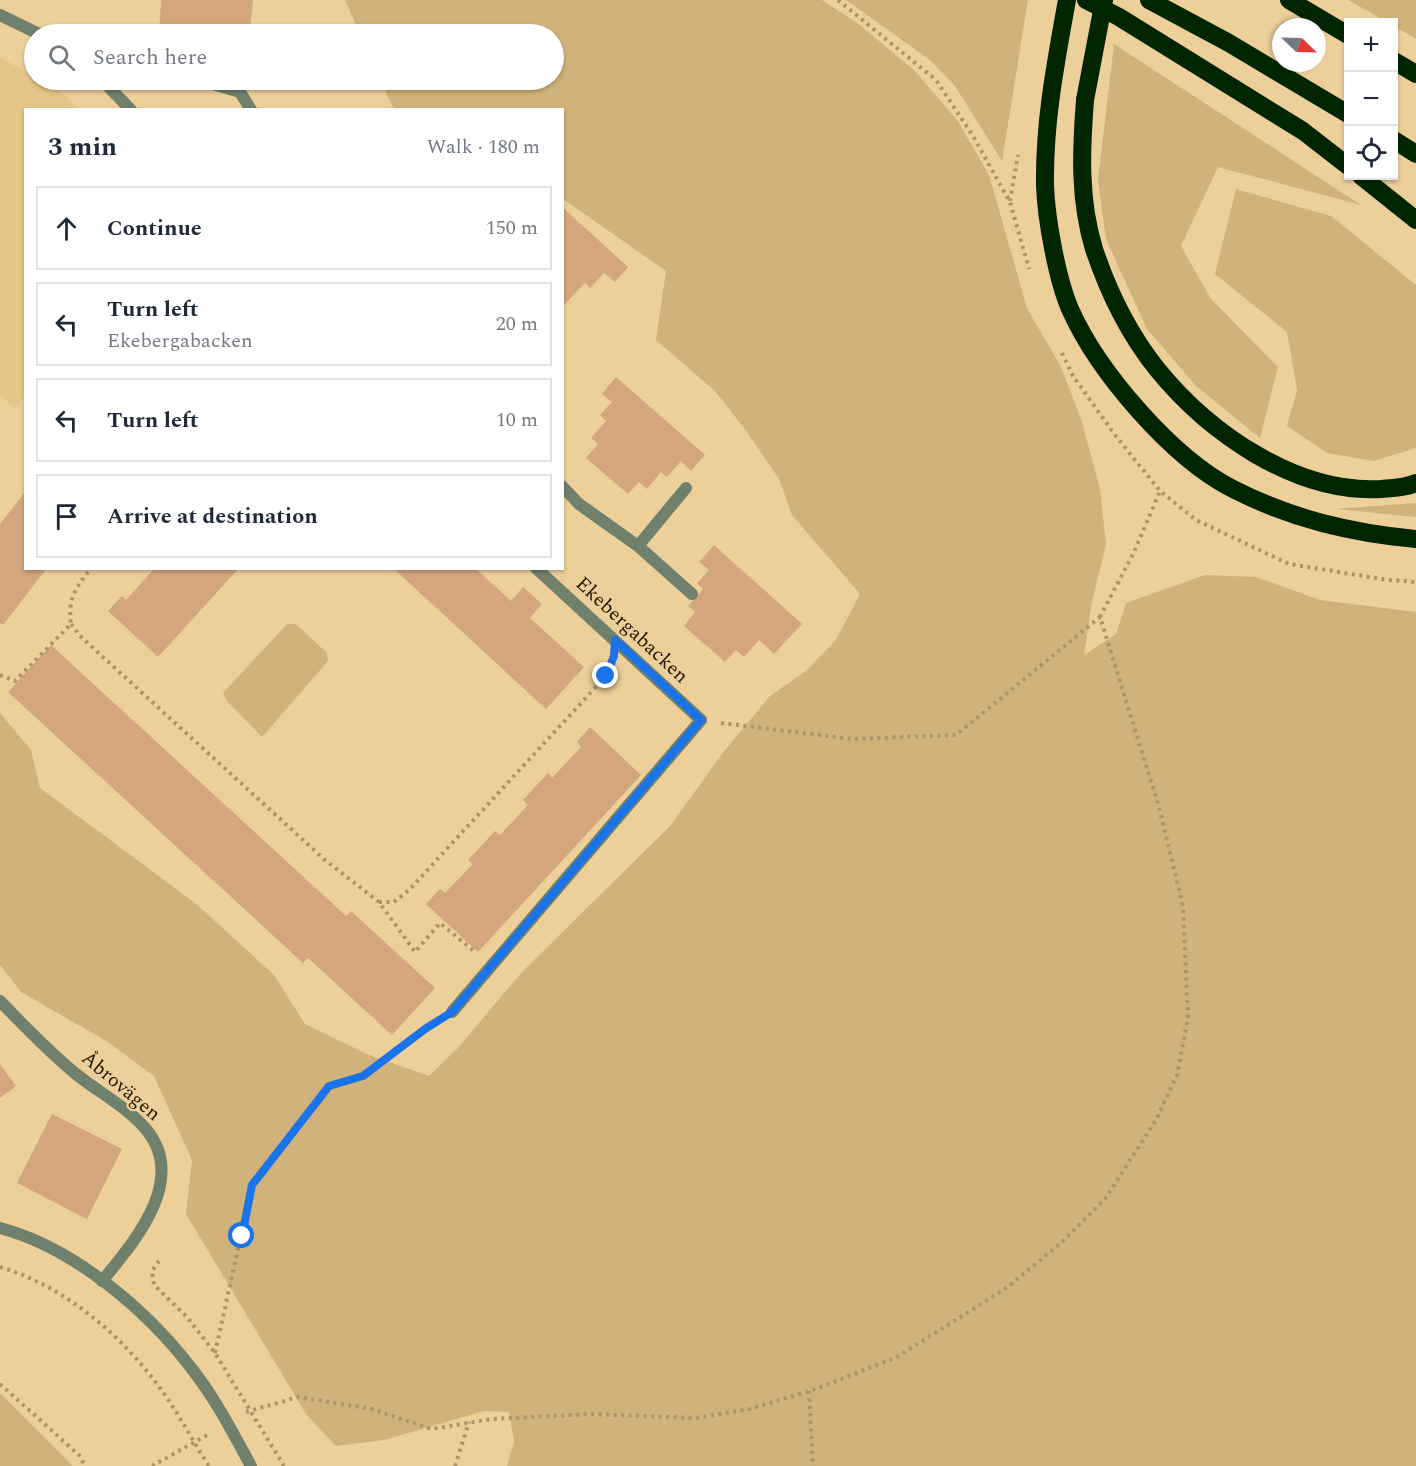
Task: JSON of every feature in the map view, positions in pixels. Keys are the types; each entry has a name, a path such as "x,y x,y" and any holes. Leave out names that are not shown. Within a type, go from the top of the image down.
{"highway":[{"path":"1067,0 1052,81 1046,186 1054,251 1070,309 1123,394 1168,440 1231,488 1280,510 1335,528 1416,539"},
{"path":"1086,0 1119,17 1303,131 1344,163"},
{"path":"1104,0 1085,100 1082,191 1094,248 1114,299 1134,337 1157,369 1184,398 1238,444 1282,468 1322,484 1359,490 1407,487 1416,483"},
{"path":"1149,0 1229,43 1344,112"},
{"path":"1289,0 1344,32"},
{"path":"1398,63 1416,74"},
{"path":"1398,143 1416,154"},
{"path":"1366,180 1416,220"}],"street":[{"path":"0,15 24,27"},
{"path":"112,90 129,108"},
{"path":"233,90 240,92 250,108"},
{"path":"564,488 579,504 638,546 692,594"},
{"path":"638,546 686,488"},
{"name":"Ekebergabacken","path":"538,570 701,720"},
{"path":"452,1012 701,720"},
{"name":"Åbrovägen","path":"0,1001 75,1073 144,1126 156,1143 162,1168 159,1190 149,1217 133,1243 102,1281"},
{"path":"0,1228 16,1232 52,1250 102,1281 152,1322 193,1370 251,1466"}],"path":[{"path":"838,0 936,80"},
{"path":"701,720 852,739 956,735 1100,618 1134,552 1160,491"},
{"path":"89,570 76,587 69,605 71,624 89,644 325,860 380,902 415,952 440,923 492,965"},
{"path":"152,1466 251,1408 298,1397 372,1408 431,1429 469,1422 590,1414 696,1418 750,1408 810,1391 897,1357 1008,1287 1063,1241 1105,1199 1156,1119 1177,1076 1188,1018 1183,906 1159,807 1100,618"},
{"path":"0,675 15,681 71,624"},
{"path":"380,902 394,902 409,890 606,676 614,656 615,640"},
{"path":"215,1353 252,1185 329,1086 363,1076 425,1029 452,1012"},
{"path":"159,1261 152,1270 154,1285 187,1317 215,1353 251,1408 284,1466"},
{"path":"0,1266 59,1291 134,1356 165,1395 209,1466"},
{"path":"0,1384 79,1455 85,1466"},
{"path":"810,1391 813,1466"},
{"path":"454,1466 469,1422"}],"shaded area":[{"path":"345,0 822,0 860,25 914,70 958,121 989,175 1027,308 1061,367 1081,419 1100,488 1106,544 1092,601 1084,655 1116,634 1126,603 1205,575 1256,577 1320,600 1416,612 1416,1466 507,1466 514,1442 509,1412 484,1411 384,1440 336,1446 306,1414 186,1214 192,1160 154,1076 108,1042 21,992 0,965 0,713 31,750 40,788 195,903 274,975 305,1024 369,1055 429,1076 459,1047 521,973 670,826 722,754 770,696 806,671 836,640 860,594 792,515 779,479 715,391 656,340 666,271 564,200 564,108 394,108 385,90 564,90 564,24 356,24"},
{"path":"846,0 1028,0 1002,161 955,86 930,60"},
{"path":"1348,0 1416,0 1416,39 1398,28 1398,18 1380,18"},
{"path":"1114,44 1361,205 1218,167 1181,246 1211,299 1278,367 1260,438 1196,386 1147,329 1106,239 1098,180"},
{"path":"0,57 24,71 24,90 55,90 64,94 76,108 24,108 24,397 15,408 0,395"},
{"path":"1236,189 1331,216 1416,285 1416,448 1374,461 1327,453 1287,426 1297,390 1287,332 1215,274"},
{"path":"1416,503 1416,517 1335,509"},
{"path":"287,624 296,624 327,653 328,661 262,737 227,701 223,693"},
{"path":"0,1393 69,1462 72,1466 0,1466"}],"building":[{"path":"161,0 253,0 251,24 160,24"},
{"path":"564,209 628,267 615,282 604,273 590,288 585,283 564,305"},
{"path":"616,377 705,455 691,471 681,461 667,477 661,472 647,489 639,482 628,494 586,458 598,444 591,438 606,421 600,415 612,402 602,394"},
{"path":"24,494 24,570 45,570 3,625 0,623 0,524"},
{"path":"714,545 802,624 774,654 759,640 744,657 736,650 725,662 684,626 695,612 688,606 703,589 697,583 709,570 699,562"},
{"path":"153,570 237,570 158,657 108,611 122,596 126,600"},
{"path":"395,570 477,570 511,601 523,587 542,604 530,618 584,667 546,709"},
{"path":"51,645 346,916 351,911 435,988 392,1035 308,958 303,963 8,692"},
{"path":"590,727 641,775 478,952 426,904 440,889 445,893 473,864 468,860 495,831 500,835 528,805 523,800 548,773 552,778 581,747 577,742"},
{"path":"0,1064 16,1086 0,1098"},
{"path":"52,1114 122,1149 87,1219 17,1183"}],"route":[{"path":"242,1236 252,1185 329,1086 363,1076 389,1054 452,1012 701,720 615,640 614,656 606,676"}]}
